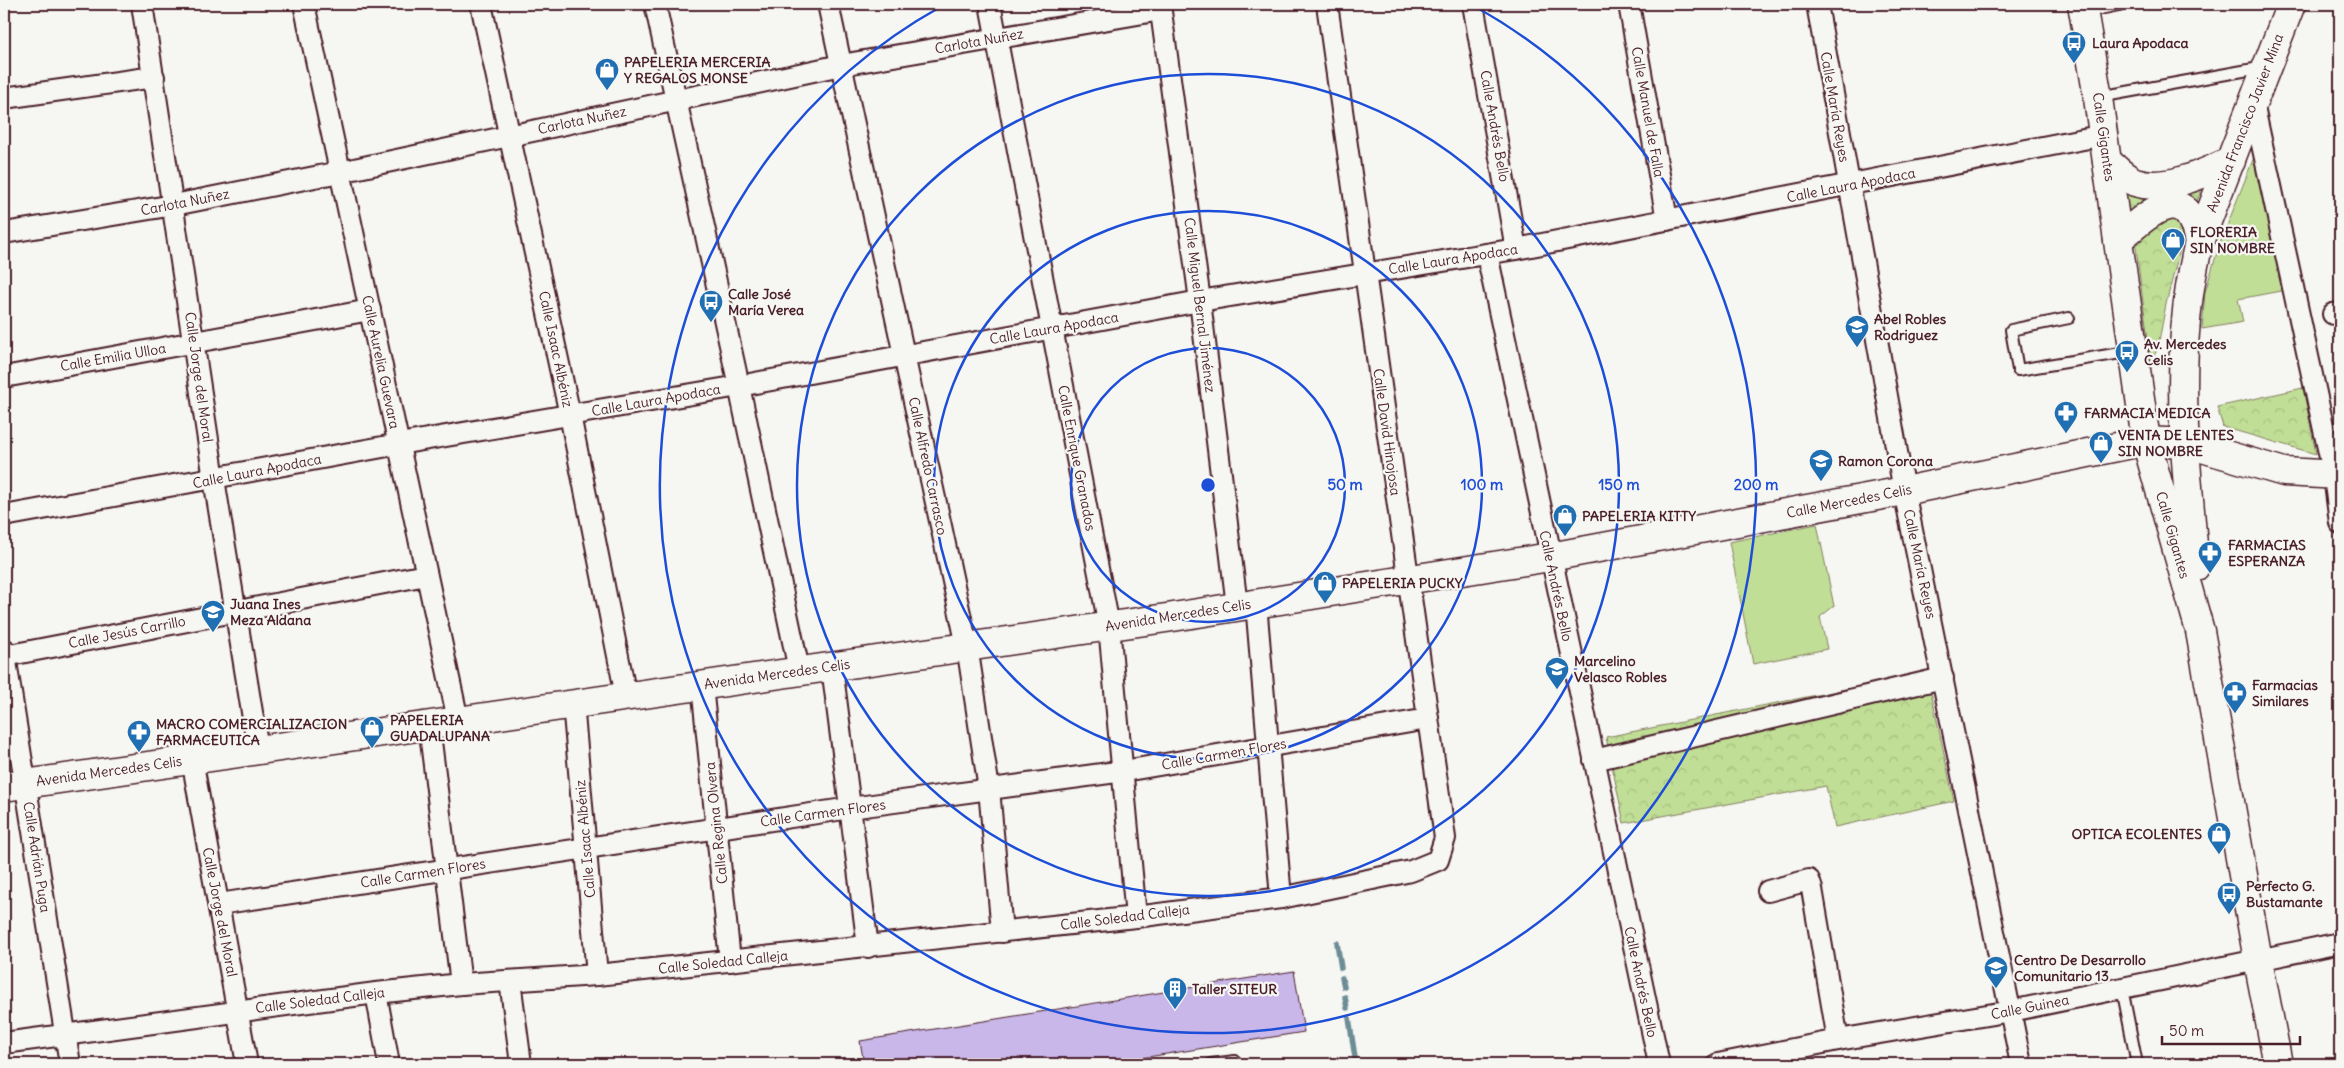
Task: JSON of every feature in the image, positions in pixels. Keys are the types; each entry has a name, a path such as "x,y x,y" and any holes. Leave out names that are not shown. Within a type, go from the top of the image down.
{"main road":[{"name":"Avenida Francisco Javier Mina","path":"2200,630 2183,404 2186,321 2199,242 2291,4"},
{"name":"Calle Gigantes","path":"2083,8 2106,148 2146,441 2200,630 2278,1064"},
{"path":"2106,148 2135,182 2153,184 2170,183 2190,178 2231,161"},
{"path":"2118,240 2147,215 2169,206 2181,207 2189,214 2195,224 2199,242"},
{"name":"Calle Mercedes Celis","path":"1550,557 1904,490 2146,441 2185,443 2284,472 2337,475"},
{"name":"Avenida Mercedes Celis","path":"14,785 1109,626 1550,557"}],"street":[{"name":"Calle Jorge del Moral","path":"142,4 174,205 214,479 258,750"},
{"name":"Calle Aurelia Guevara","path":"304,4 458,720"},
{"name":"Calle Isaac Albéniz","path":"481,4 570,415 626,696"},
{"path":"655,4 799,670"},
{"name":"Calle Alfredo Carrasco","path":"828,4 967,646 989,789 1002,932"},
{"name":"Calle Enrique Granados","path":"990,4 1109,626 1124,771 1136,917"},
{"name":"Calle David Hinojosa","path":"1327,4 1444,838 1438,860"},
{"name":"Calle Andrés Bello","path":"1473,4 1516,249"},
{"name":"Calle Manuel de Falla","path":"1629,4 1667,220"},
{"name":"Calle María Reyes","path":"1817,4 1904,490 2011,1011 2020,1064"},
{"name":"Carlota Nuñez","path":"4,233 174,205 340,172 841,65 1160,7"},
{"name":"Calle Miguel Bernal Jiménez","path":"1160,7 1200,301 1268,747 1281,898"},
{"path":"4,98 154,77"},
{"path":"2253,103 2337,475 2340,523"},
{"name":"Calle Laura Apodaca","path":"4,516 399,444 739,386 1200,301 1516,249 1849,186 2106,148"},
{"name":"Calle Andrés Bello","path":"1487,254 1659,1064"},
{"name":"Calle Emilia Ulloa","path":"4,377 370,310"},
{"name":"Calle Jesús Carrillo","path":"4,652 426,575"},
{"name":"Calle Adrián Puga","path":"4,652 14,785 70,1064"},
{"path":"832,666 868,947"},
{"path":"1594,760 1943,678"},
{"name":"Calle Regina Olvera","path":"702,685 730,961"},
{"name":"Calle Isaac Albéniz","path":"573,703 597,975"},
{"name":"Calle Carmen Flores","path":"219,904 850,808 1124,771 1428,720"},
{"path":"429,725 461,984"},
{"name":"Calle Jorge del Moral","path":"192,759 239,1010 247,1064"},
{"name":"Calle Soledad Calleja","path":"4,1043 376,993 461,984 597,975 1136,917 1281,898 1411,871 1438,860"},
{"path":"1768,891 1809,880 1838,1040"},
{"name":"Calle Guinea","path":"1718,1064 1838,1040 2011,1011 2340,943"},
{"path":"510,981 521,1064"},
{"path":"376,993 389,1064"}],"lane":[{"path":"2083,8 2124,4"},
{"path":"2098,98 2267,66"},
{"path":"2069,318 2011,330 2018,370 2134,351"},
{"path":"2122,988 2137,1064"},
{"path":"1212,1064 1235,1061 1236,1064"}],"green space":[{"path":"2256,152 2286,290 2238,299 2243,322 2202,329 2205,292 2219,246"},
{"path":"2206,179 2194,208 2130,223 2124,182"},
{"path":"2175,216 2186,225 2166,304 2158,347 2151,363 2135,240 2148,226"},
{"path":"2303,388 2316,454 2223,427 2217,407"},
{"path":"1817,524 1834,606 1820,617 1827,649 1753,664 1729,542"},
{"path":"1927,673 1954,801 1835,827 1826,786 1624,823 1606,737"}],"building":[{"name":"Taller SITEUR","path":"1294,971 1304,1032 1104,1064 864,1064 860,1041"}],"waterway":[{"path":"1337,943 1341,968"},
{"path":"1342,978 1344,987"},
{"path":"1345,997 1347,1008"},
{"path":"1349,1018 1356,1064"}],"place":[{"name":"Laura Apodaca","path":"2074,64"},
{"name":"PAPELERIA MERCERIA Y REGALOS MONSE","path":"607,91"},
{"name":"FLORERIA SIN NOMBRE","path":"2173,261"},
{"name":"Calle José María Verea","path":"711,323"},
{"name":"Abel Robles Rodriguez","path":"1857,348"},
{"name":"Av. Mercedes Celis","path":"2127,373"},
{"name":"FARMACIA MEDICA","path":"2066,434"},
{"name":"VENTA DE LENTES SIN NOMBRE","path":"2101,464"},
{"name":"Ramon Corona","path":"1821,482"},
{"name":"PAPELERIA KITTY","path":"1565,537"},
{"name":"FARMACIAS ESPERANZA","path":"2210,574"},
{"name":"PAPELERIA PUCKY","path":"1325,604"},
{"name":"Juana Ines Meza Aldana","path":"213,633"},
{"name":"Marcelino Velasco Robles","path":"1557,690"},
{"name":"Farmacias Similares","path":"2235,714"},
{"name":"PAPELERIA GUADALUPANA","path":"372,749"},
{"name":"MACRO COMERCIALIZACION FARMACEUTICA","path":"139,753"},
{"name":"OPTICA ECOLENTES","path":"2219,855"},
{"name":"Perfecto G. Bustamante","path":"2229,915"},
{"name":"Centro De Desarrollo Comunitario 13","path":"1996,989"},
{"name":"Taller SITEUR","path":"1175,1010"}]}
